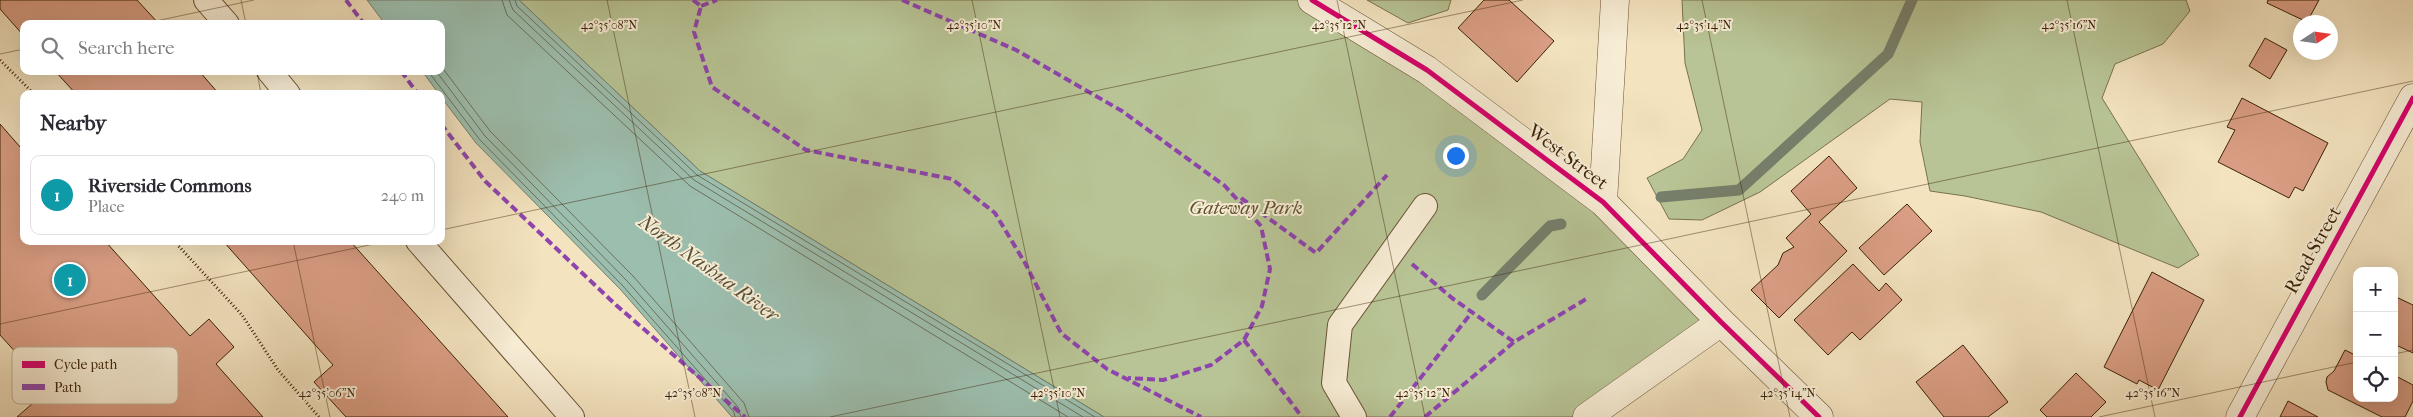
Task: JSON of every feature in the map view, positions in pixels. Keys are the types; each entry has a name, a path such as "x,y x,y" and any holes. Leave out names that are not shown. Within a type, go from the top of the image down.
{"street":[{"name":"West Street","path":"1312,0 1427,70 1602,202 1819,417"},
{"path":"1602,202 1615,0"},
{"name":"Read Street","path":"2240,417 2413,98"},
{"path":"1587,417 1721,322"}],"lane":[{"path":"206,0 224,20"},
{"path":"272,75 285,90"},
{"path":"1354,417 1334,383 1340,325 1425,206"},
{"path":"422,245 572,417"}],"path":[{"path":"0,60 30,90"},
{"path":"178,245 242,315 278,370 319,417"}],"green space":[{"name":"Gateway Park","path":"519,0 1312,0 1603,202 1721,322 1587,417 1104,417 700,171"},
{"path":"1367,0 1451,0 1448,10 1408,23"},
{"path":"1682,0 2186,0 2190,11 2163,44 2115,64 2102,98 2199,255 2178,268 2041,212 1965,196 1930,191 1920,142 1922,102 1890,99 1760,192 1702,220 1669,219 1647,178 1683,159 1702,130 1685,63"}],"water":[{"name":"North Nashua River","path":"367,0 519,0 700,171 1104,417 732,417 620,289 476,143 445,102 445,90 436,90 425,75 445,75 445,20 382,20"}],"building":[{"path":"0,0 137,0 155,20 20,20 20,32 0,9"},
{"path":"1484,0 1509,0 1554,41 1517,82 1458,28"},
{"path":"2268,0 2319,0 2311,15 2293,15 2267,3"},
{"path":"2265,38 2287,50 2270,79 2249,66"},
{"path":"59,75 202,75 216,90 72,90"},
{"path":"2242,98 2328,143 2303,191 2295,187 2289,198 2218,162 2235,130 2227,127"},
{"path":"0,124 20,147 20,245 109,245 190,336 209,319 234,347 216,364 263,417 17,417 32,404 178,404 178,347 12,348 0,335"},
{"path":"1829,156 1857,188 1819,222 1847,251 1779,318 1751,290 1778,265 1783,253 1794,247 1786,238 1811,214 1791,191"},
{"path":"1907,204 1932,231 1884,275 1859,248"},
{"path":"227,245 354,245 508,417 346,417 314,382 333,365"},
{"path":"1853,264 1879,291 1886,283 1902,300 1860,340 1852,332 1828,355 1794,320"},
{"path":"2152,272 2204,300 2158,390 2139,380 2137,384 2104,367"},
{"path":"2398,298 2413,305 2413,353 2398,346"},
{"path":"1963,345 2008,402 1988,417 1944,417 1916,382"},
{"path":"2345,350 2353,354 2353,402 2398,402 2398,377 2413,385 2413,401 2405,417 2382,417 2328,390 2327,377 2334,371"},
{"path":"2076,373 2106,402 2091,417 2047,417 2040,410"},
{"path":"2288,401 2318,417 2280,417"}],"waterway":[{"path":"1661,197 1739,190 1888,54 1912,0"},
{"path":"1482,295 1550,226 1561,224"}],"marked path":[{"path":"346,0 361,20"},
{"path":"693,0 701,6 694,32 712,87 806,150 952,179 995,213 1025,263 1061,333 1107,369 1201,417"},
{"path":"701,6 717,0"},
{"path":"902,0 1016,50 1122,111 1225,186 1261,226 1270,269 1262,306 1244,340 1211,365 1163,380 1128,378"},
{"path":"404,75 415,90"},
{"path":"445,129 485,181 616,305 745,417"},
{"path":"1241,198 1316,253 1387,175"},
{"path":"1412,264 1452,298 1514,342 1588,298"},
{"path":"1390,417 1472,312"},
{"path":"1244,340 1302,417"},
{"path":"1425,417 1514,342"}],"cycle path":[{"path":"1312,0 1427,70 1603,202 1721,322 1819,417"},
{"path":"2240,417 2413,98"}],"place":[{"name":"Riverside Commons","path":"70,280"}]}
